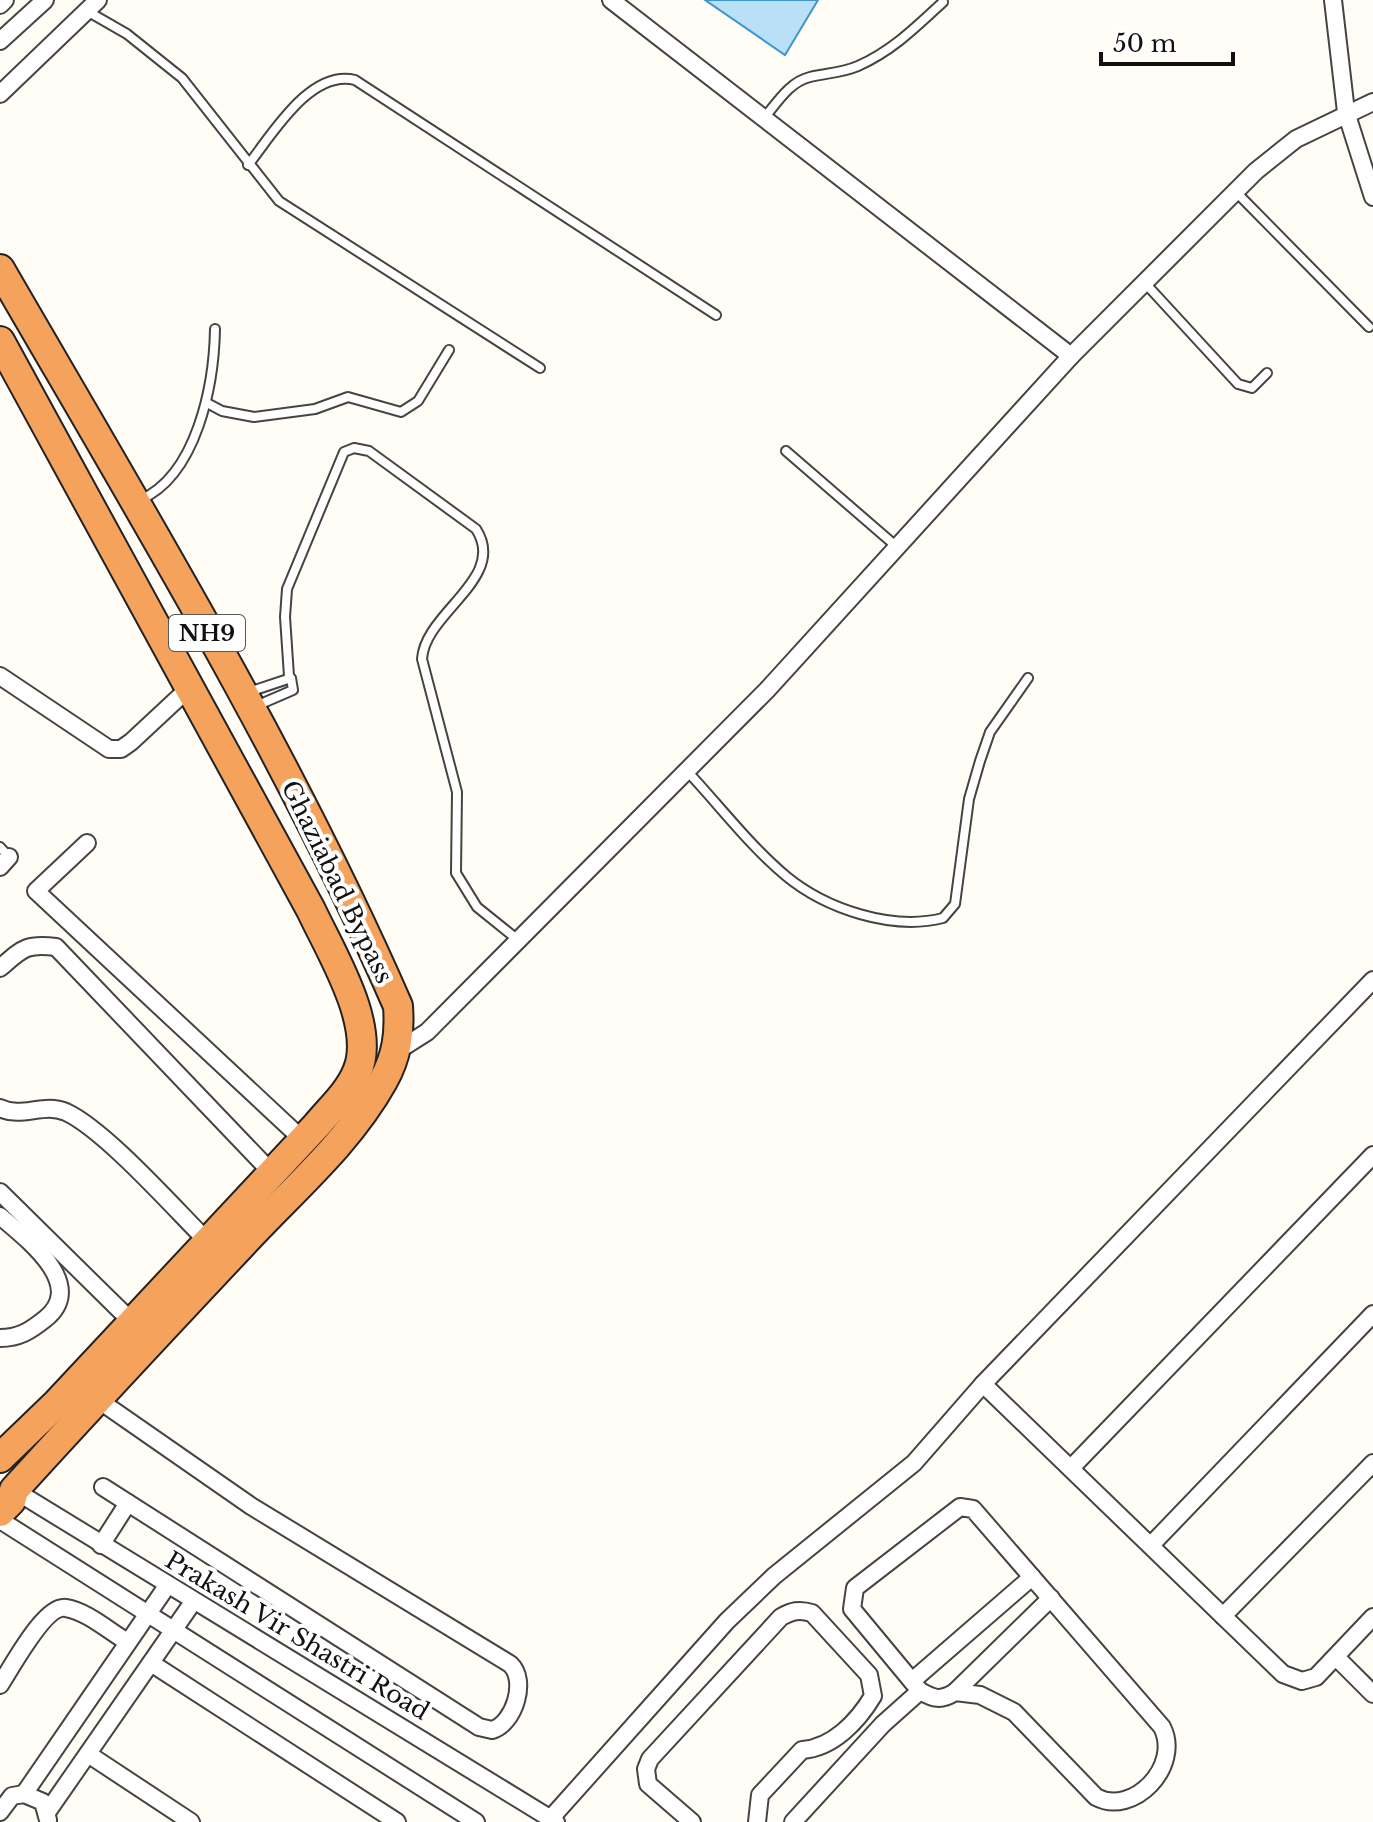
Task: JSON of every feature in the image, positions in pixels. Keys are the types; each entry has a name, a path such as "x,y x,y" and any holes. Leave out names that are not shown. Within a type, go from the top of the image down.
{"highway":[{"name":"Ghaziabad Bypass","path":"0,269 135,502 294,790 356,911 398,1006 397,1051 383,1081 348,1134 97,1399 7,1501"},
{"name":"Ghaziabad Bypass","path":"0,341 232,766 347,986 364,1050 351,1084 303,1140 0,1460"},
{"path":"232,766 269,745"},
{"path":"256,811 294,790"},
{"path":"0,1460 8,1467 7,1501"}],"street":[{"path":"0,5 5,0"},
{"path":"0,41 45,0"},
{"path":"611,0 1071,356"},
{"path":"1333,0 1346,112 1373,197"},
{"path":"0,94 92,5"},
{"path":"397,1051 427,1032 767,690 1071,356 1236,191 1296,139 1346,112 1373,102"},
{"path":"2,681 109,749 121,749 131,742 189,688"},
{"path":"87,843 36,891 303,1140"},
{"path":"0,968 21,950 35,944 56,947 272,1173"},
{"path":"554,1820 727,1621 774,1576 914,1463 983,1384 1373,980"},
{"path":"0,1108 20,1113 48,1107 79,1119 208,1242"},
{"path":"1072,1467 1373,1155"},
{"path":"0,1192 131,1321"},
{"path":"0,1216 48,1262 60,1283 60,1298 53,1313 28,1333 0,1338"},
{"path":"1152,1544 1373,1314"},
{"path":"983,1384 1292,1679 1309,1681 1373,1617"},
{"path":"97,1399 251,1506 510,1664 520,1680 518,1696 499,1729 479,1727 103,1487"},
{"path":"1223,1616 1373,1463"},
{"name":"Prakash Vir Shastri Road","path":"7,1501 101,1545 554,1820"},
{"path":"101,1545 128,1503"},
{"path":"960,1507 973,1509 1051,1598 1162,1727 1169,1751 1167,1764 1128,1801 1107,1803 1090,1792 1014,1712 980,1695 955,1692 934,1699 916,1686 852,1609 855,1588 960,1507"},
{"path":"0,1520 476,1822"},
{"path":"793,1822 916,1686 1032,1577"},
{"path":"0,1812 167,1586"},
{"path":"955,1692 1051,1598"},
{"path":"12,1793 34,1796 48,1816 193,1602"},
{"path":"0,1685 46,1616 57,1608 69,1608 126,1641"},
{"path":"692,1822 648,1784 646,1769 650,1759 781,1617 803,1610 812,1613 869,1675 873,1696 837,1739 816,1749 802,1750 760,1795 757,1822"},
{"path":"1336,1657 1373,1694"},
{"path":"151,1663 397,1822"},
{"path":"88,1754 191,1822"}],"lane":[{"path":"764,119 788,89 806,77 840,73 874,59 898,44 943,2"},
{"path":"92,5 182,78 279,201 540,368"},
{"path":"248,165 318,87 342,77 355,80 716,315"},
{"path":"1236,191 1369,327"},
{"path":"1145,282 1238,384 1252,388 1267,373"},
{"path":"135,502 161,487 171,474 207,403 214,371 215,329"},
{"path":"207,403 222,411 254,417 315,409 348,397 371,402 391,412 401,412 418,401 449,350"},
{"path":"245,702 293,690 285,626 287,589 344,452 354,448 369,451 476,529 485,543 486,552 479,570 432,628 423,644 422,659 457,792 456,873 477,907 518,940"},
{"path":"786,451 897,547"},
{"path":"245,702 289,676"},
{"path":"686,771 786,876 815,894 844,909 867,915 908,921 943,918 955,904 969,799 990,732 1028,678"}],"water":[{"path":"705,0 818,0 785,55"}]}
